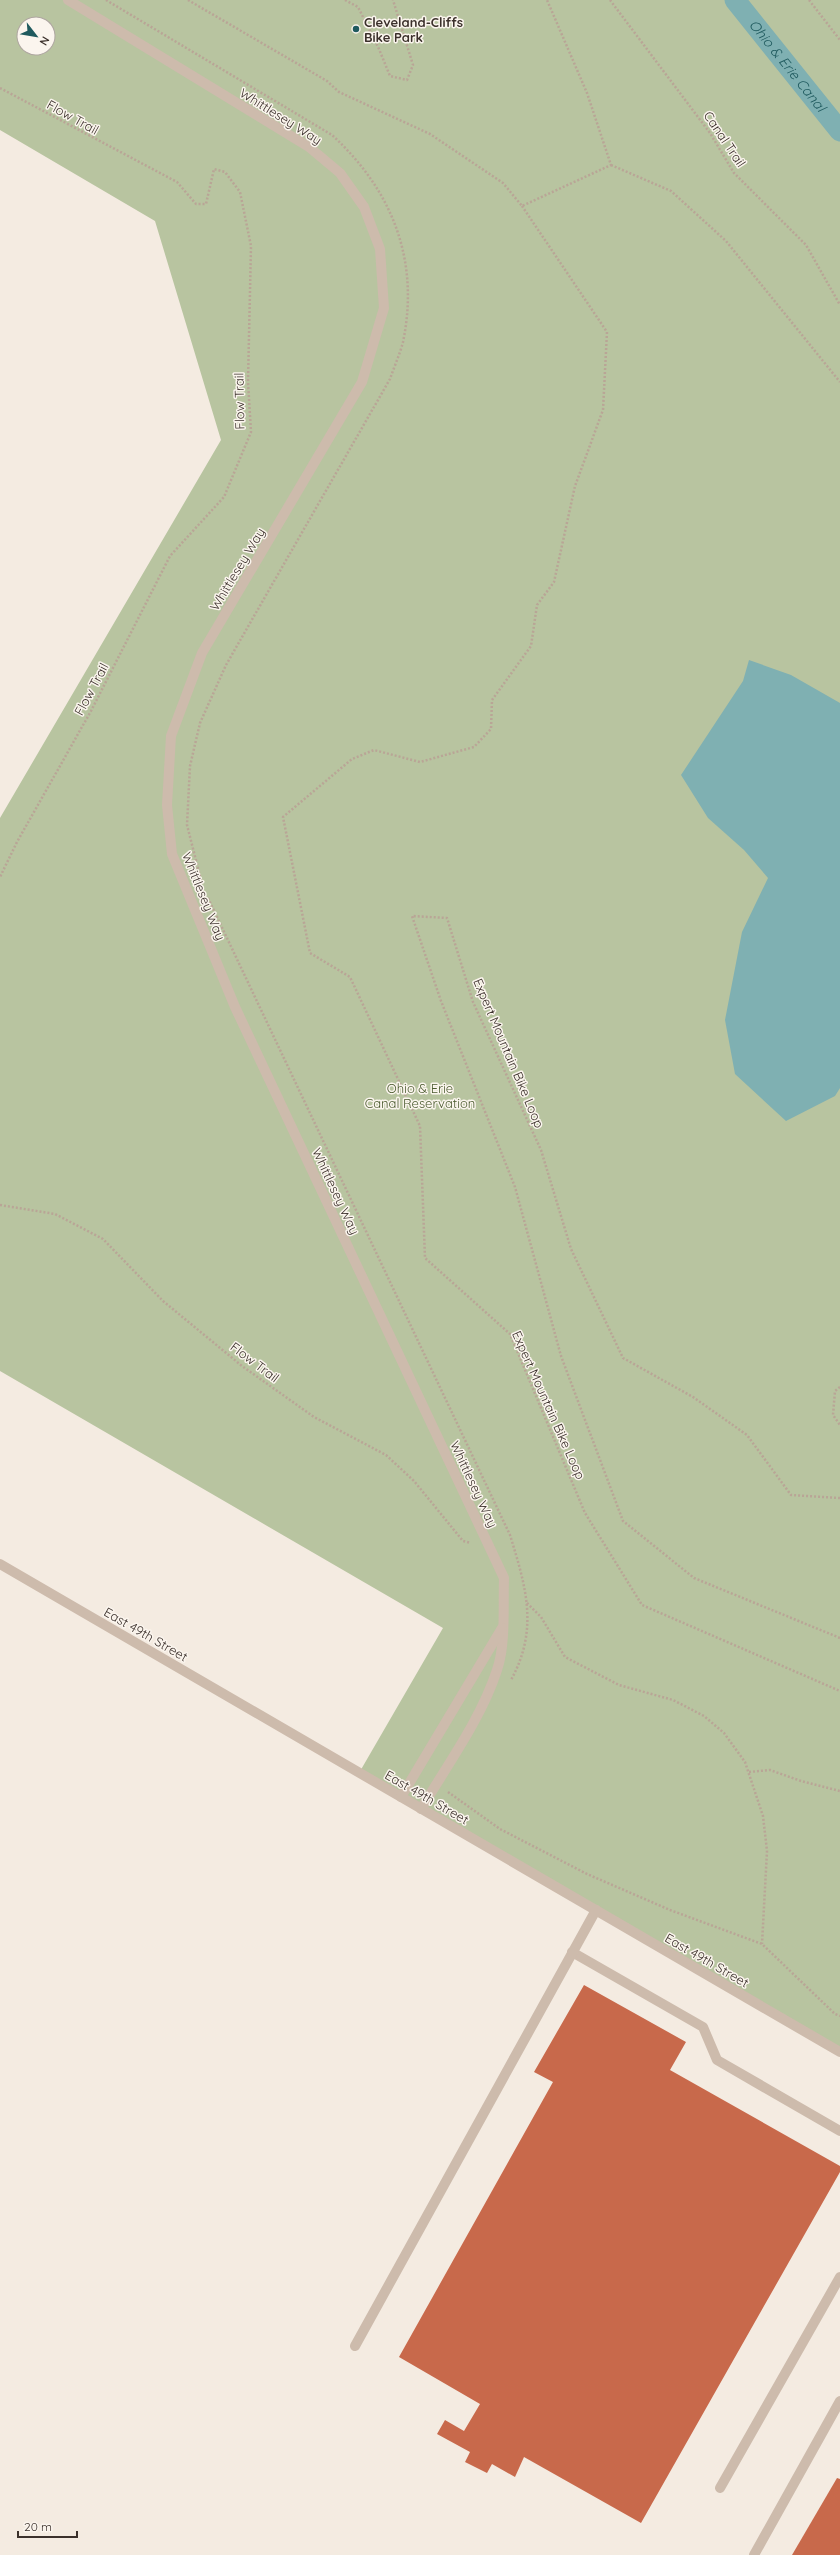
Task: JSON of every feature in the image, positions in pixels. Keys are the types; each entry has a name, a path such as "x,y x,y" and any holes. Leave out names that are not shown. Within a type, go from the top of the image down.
{"street":[{"name":"Whittlesey Way","path":"68,0 309,147 340,173 364,207 380,249 384,308 362,382 202,653 171,736 167,805 172,854 235,1007 504,1578 503,1627 498,1668 485,1701 422,1809"},
{"name":"East 49th Street","path":"0,1564 840,2052"},
{"name":"Whittlesey Way","path":"401,1797 503,1627"},
{"path":"354,2346 596,1910"},
{"path":"572,1952 703,2027 717,2060 840,2131"},
{"path":"720,2488 840,2277"},
{"path":"754,2555 840,2401"}],"path":[{"path":"106,0 332,134 356,156 378,188 396,226 407,265 405,330 403,343 390,379 226,665 200,723 190,766 187,825 203,886"},
{"path":"188,0 327,81 339,92 430,134 503,182 522,206 610,165"},
{"path":"345,0 358,7 379,49 390,76 407,80 413,65 393,0"},
{"path":"547,0 586,93 610,165 671,192 726,241 840,382"},
{"name":"Canal Trail","path":"610,0 710,133 734,173 806,245 840,305"},
{"path":"809,0 840,40"},
{"name":"Flow Trail","path":"0,88 177,182 196,204 206,204 214,169 225,172 240,192 251,246 248,374 250,432 248,439 224,497 170,556 91,711 17,842 0,878"},
{"name":"Expert Mountain Bike Loop","path":"522,206 607,332 603,410 575,486 554,582 537,605 531,646 492,700 491,729 474,747 420,762 374,750 352,759 283,817 310,953 350,977 420,1126 425,1258 510,1334 585,1513 642,1605 840,1691"},
{"path":"206,894 510,1535 526,1588 528,1623 517,1668 510,1682"},
{"name":"Expert Mountain Bike Loop","path":"840,1498 790,1494 747,1435 693,1397 623,1358 571,1249 541,1150 473,1002 447,918 412,916 441,1001 515,1187 561,1356 623,1521 694,1578 840,1638"},
{"name":"Flow Trail","path":"0,1205 55,1214 103,1238 163,1301 242,1366 314,1417 386,1455 414,1481 463,1542 491,1548"},
{"path":"840,1387 835,1391 833,1415 840,1424"},
{"path":"527,1603 541,1617 565,1658 619,1685 673,1700 704,1716 724,1733 745,1762 763,1816 767,1851 762,1944"},
{"path":"749,1772 770,1770 801,1781 840,1791"},
{"path":"448,1792 452,1785"},
{"path":"443,1789 500,1829 587,1874 670,1910 762,1944 835,2014 840,2016"}],"green space":[{"name":"Ohio & Erie Canal Reservation","path":"0,0 840,0 840,2051 359,1773 443,1628 0,1371 0,818 221,440 155,221 0,130"}],"water":[{"path":"749,660 791,675 840,703 840,1088 835,1096 786,1121 735,1074 725,1020 742,932 768,878 744,850 708,818 681,775 743,681"}],"building":[{"path":"584,1985 686,2042 670,2070 840,2166 840,2172 641,2523 524,2457 515,2477 492,2464 487,2473 465,2462 470,2452 437,2434 445,2420 464,2431 480,2404 399,2357 553,2082 534,2072"},
{"path":"837,2478 840,2479 840,2555 792,2555"}],"waterway":[{"name":"Ohio & Erie Canal","path":"735,0 840,131"}],"place":[{"name":"Cleveland-Cliffs Bike Park","path":"356,29"}]}
